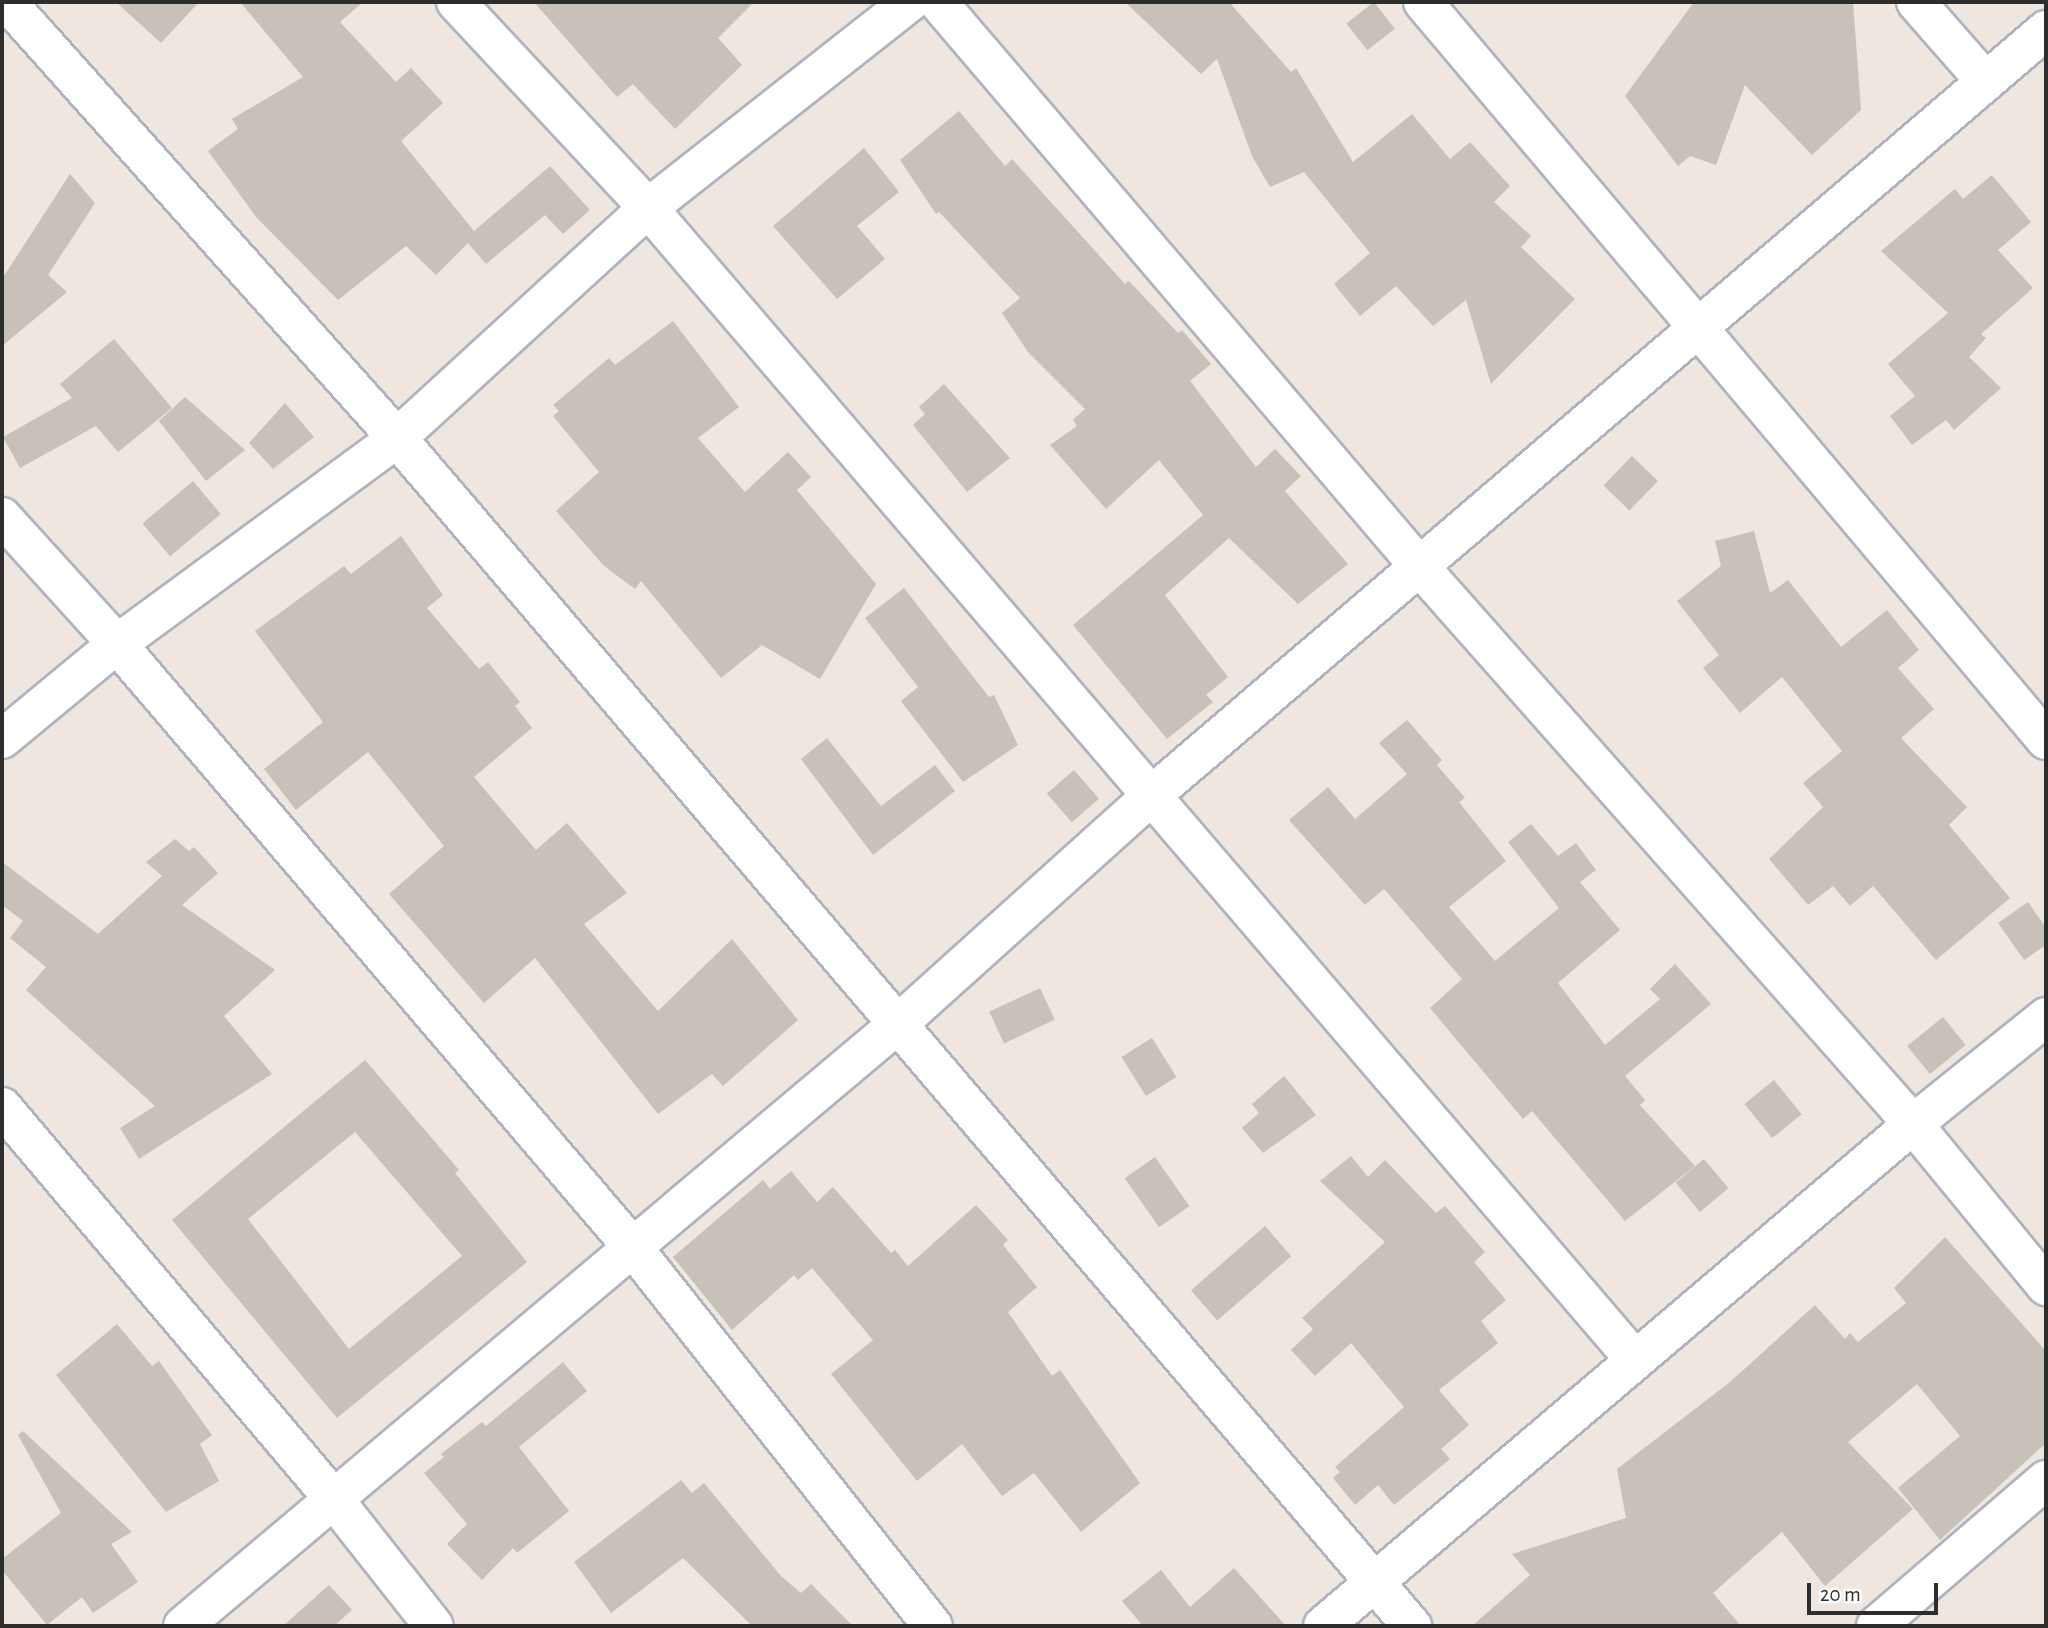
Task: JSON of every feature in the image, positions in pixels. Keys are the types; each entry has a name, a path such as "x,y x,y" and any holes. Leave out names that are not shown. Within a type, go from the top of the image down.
{"street":[{"path":"7,2 397,438 1412,1626"},
{"path":"456,2 648,208 1635,1360"},
{"path":"2,738 117,644 397,438 648,208 910,2"},
{"path":"938,2 1419,566 1913,1125 2046,1286"},
{"path":"1423,2 2046,740"},
{"path":"1916,2 1986,82"},
{"path":"183,1626 332,1497 635,1249 898,1024 1152,795 1701,329 2046,30"},
{"path":"2,517 117,644 635,1249 933,1626"},
{"path":"1323,1626 1913,1125 2046,1017"},
{"path":"2,1107 332,1497 434,1626"},
{"path":"1876,1626 2046,1480"}],"building":[{"path":"116,2 199,2 161,43"},
{"path":"240,2 363,2 340,22 396,82 411,68 443,103 401,141 474,231 550,166 590,210 563,234 545,215 486,264 468,243 436,275 406,246 338,300 257,218 208,151 238,129 232,119 303,77"},
{"path":"534,2 754,2 718,38 742,65 675,129 633,84 617,97"},
{"path":"1125,2 1229,2 1291,72 1296,68 1353,162 1412,114 1450,159 1470,142 1510,186 1494,202 1531,236 1521,247 1575,299 1491,384 1466,300 1433,326 1396,286 1360,316 1334,284 1370,253 1304,172 1270,187 1252,156 1217,59 1201,74"},
{"path":"1374,2 1395,29 1367,50 1346,24"},
{"path":"1694,2 1853,2 1861,110 1812,155 1745,85 1716,165 1690,156 1678,166 1625,96"},
{"path":"959,111 1005,166 1012,159 1125,284 1129,281 1178,333 1182,330 1211,364 1190,381 1256,467 1275,449 1301,476 1285,491 1348,564 1298,604 1229,538 1165,595 1228,677 1206,695 1213,702 1167,739 1073,625 1203,515 1159,460 1106,509 1050,445 1077,426 1073,420 1085,409 1028,352 1002,313 1020,298 939,212 936,214 900,160"},
{"path":"864,148 899,192 857,226 885,259 837,299 773,226"},
{"path":"70,174 95,203 48,275 67,292 2,346 2,279"},
{"path":"1992,175 2031,222 1998,250 2033,288 1981,334 1986,338 1969,357 2001,388 1954,430 1946,420 1912,445 1890,416 1915,396 1888,364 1948,313 1881,251 1955,189 1963,199"},
{"path":"673,321 739,407 698,438 745,492 788,452 811,477 797,490 876,584 820,679 762,645 721,678 641,581 635,589 604,566 556,511 599,472 553,416 559,411 553,405 609,358 615,365"},
{"path":"114,339 172,408 118,452 96,426 20,468 3,437 72,398 60,384"},
{"path":"944,384 1010,458 967,492 913,425 925,414 919,407"},
{"path":"185,397 245,450 206,481 159,421"},
{"path":"285,403 314,437 273,469 249,443"},
{"path":"1632,456 1658,481 1629,511 1604,485"},
{"path":"193,481 221,514 170,556 142,523"},
{"path":"1754,531 1770,593 1788,580 1841,647 1887,610 1919,650 1898,668 1934,709 1901,738 1967,807 1949,825 2010,898 1936,960 1873,886 1850,906 1833,886 1808,905 1769,859 1823,807 1803,783 1842,751 1782,677 1740,713 1703,668 1719,655 1677,601 1721,566 1715,541"},
{"path":"401,536 443,595 427,608 479,669 488,662 520,702 515,706 532,728 474,777 536,850 567,823 627,893 584,924 658,1011 732,939 798,1020 723,1086 712,1074 658,1114 535,958 484,1003 389,894 444,846 368,752 296,810 264,769 323,722 255,631 344,566 351,574"},
{"path":"904,588 989,697 994,695 1018,745 963,782 901,701 918,687 865,618"},
{"path":"1407,720 1442,760 1437,765 1465,798 1459,802 1506,861 1449,907 1495,961 1559,908 1508,842 1531,824 1558,856 1576,843 1596,870 1580,882 1620,930 1558,983 1605,1045 1660,999 1650,989 1675,964 1711,1004 1625,1076 1645,1100 1640,1105 1695,1166 1625,1221 1532,1111 1523,1119 1430,1008 1462,979 1384,889 1365,905 1289,820 1328,787 1355,819 1407,774 1379,743"},
{"path":"827,738 881,806 935,765 955,791 873,855 801,759"},
{"path":"1074,770 1099,799 1072,822 1047,794"},
{"path":"175,839 189,851 194,847 218,873 182,905 275,970 224,1016 272,1074 139,1159 120,1128 155,1106 26,990 46,967 10,938 23,921 2,905 2,862 98,934 162,876 146,862"},
{"path":"2028,902 2046,928 2046,945 2024,960 1998,923"},
{"path":"1040,988 1055,1020 1004,1043 989,1012"},
{"path":"1943,1017 1966,1045 1930,1074 1907,1046"},
{"path":"1152,1038 1176,1077 1146,1096 1121,1057"},
{"path":"365,1060 459,1170 455,1173 527,1262 337,1418 172,1220","holes":["355,1132 462,1256 349,1349 248,1219"]},
{"path":"1284,1076 1316,1115 1263,1153 1242,1128 1259,1113 1252,1104"},
{"path":"1774,1080 1802,1114 1772,1138 1744,1104"},
{"path":"1351,1156 1368,1177 1385,1160 1436,1213 1445,1206 1485,1252 1474,1262 1506,1300 1481,1321 1498,1343 1439,1390 1469,1425 1441,1449 1450,1459 1394,1505 1378,1485 1355,1505 1333,1478 1340,1472 1335,1467 1404,1407 1351,1343 1315,1376 1291,1350 1313,1329 1302,1318 1385,1242 1320,1181"},
{"path":"1155,1157 1189,1206 1159,1227 1125,1178"},
{"path":"1704,1159 1728,1188 1700,1212 1676,1183"},
{"path":"791,1171 817,1202 833,1187 891,1253 895,1250 908,1266 976,1205 1008,1240 1003,1245 1037,1287 1008,1312 1052,1376 1060,1370 1140,1483 1081,1532 1034,1473 1002,1496 962,1444 917,1481 831,1374 873,1340 812,1268 798,1280 794,1275 732,1330 673,1257 763,1180 770,1189"},
{"path":"1265,1226 1291,1256 1217,1320 1191,1290"},
{"path":"1945,1237 2046,1351 2046,1443 1940,1540 1898,1488 1960,1436 1917,1384 1848,1442 1913,1509 1825,1586 1782,1532 1713,1593 1741,1626 1472,1626 1530,1575 1512,1554 1626,1518 1617,1469 1730,1382 1815,1305 1845,1339 1850,1333 1858,1342 1906,1303 1894,1288"},
{"path":"117,1324 152,1366 159,1361 212,1435 200,1444 219,1481 166,1512 56,1375"},
{"path":"563,1362 587,1391 519,1447 569,1511 517,1553 513,1548 482,1580 447,1544 467,1524 424,1473 444,1457 441,1454 482,1422 486,1426"},
{"path":"23,1431 132,1532 111,1544 138,1582 93,1613 82,1597 47,1625 2,1570 2,1559 61,1513 18,1435"},
{"path":"681,1480 692,1493 704,1483 781,1576 801,1593 811,1584 853,1626 752,1626 683,1558 611,1613 574,1562"},
{"path":"1234,1568 1286,1626 1143,1626 1122,1601 1161,1570 1190,1607"},
{"path":"329,1585 352,1610 334,1626 283,1626"}]}
